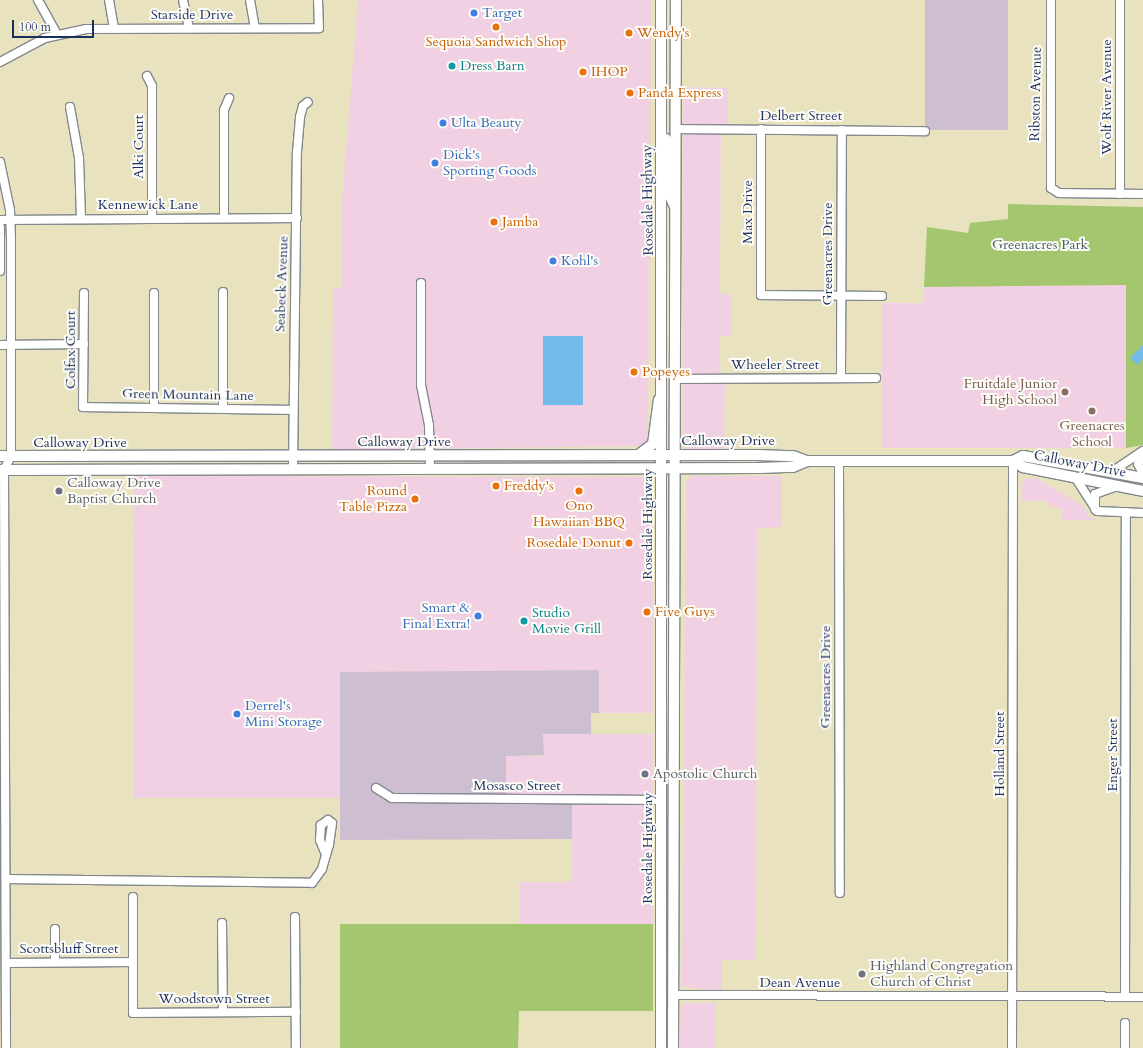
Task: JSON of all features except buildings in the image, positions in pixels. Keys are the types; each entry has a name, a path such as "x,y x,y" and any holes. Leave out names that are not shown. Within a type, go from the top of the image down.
{"main road":[{"name":"Rosedale Highway","path":"661,0 663,379 661,1048"},
{"name":"Rosedale Highway","path":"673,1048 676,0"},
{"path":"661,124 668,150 669,193 676,207"},
{"path":"635,454 647,451 653,444 655,414 663,379"},
{"name":"Calloway Drive","path":"0,456 292,457 635,454 793,456 807,461 1013,461 1023,456 1113,471 1143,478"},
{"path":"479,469 498,462 526,462 539,456"},
{"path":"124,469 129,464 177,457"},
{"path":"175,469 179,464 211,463 227,457"},
{"name":"Calloway Drive","path":"1,468 674,469 793,467 807,461"},
{"name":"Calloway Drive","path":"1013,461 1024,467 1143,491"},
{"path":"662,614 668,665 674,671"},
{"path":"662,673 668,682 668,752 674,790"},
{"path":"662,904 666,926 667,986 674,995"},
{"path":"662,1019 667,1023 667,1048"}],"street":[{"path":"38,0 57,34"},
{"path":"109,0 114,29"},
{"path":"183,0 189,28"},
{"path":"250,0 255,28"},
{"name":"Starside Drive","path":"0,62 57,34 114,29 319,28 318,0"},
{"name":"Ribston Avenue","path":"1051,0 1051,188 1058,193 1120,194"},
{"name":"Wolf River Avenue","path":"1120,0 1120,194"},
{"name":"Alki Court","path":"147,76 152,86 152,218"},
{"path":"224,218 224,110 229,98"},
{"name":"Seabeck Avenue","path":"292,469 298,135 303,106 308,102"},
{"path":"70,107 79,158 80,218"},
{"name":"Delbert Street","path":"676,129 925,131"},
{"name":"Max Drive","path":"761,129 761,295 841,295"},
{"name":"Greenacres Drive","path":"840,378 842,130"},
{"path":"0,162 11,219 11,456 1,468 6,879 3,899 6,963 6,1048"},
{"path":"1120,194 1143,194"},
{"name":"Kennewick Lane","path":"0,220 80,218 297,218"},
{"path":"0,227 0,271"},
{"path":"421,283 421,385 429,425 430,468"},
{"path":"154,292 154,408"},
{"path":"223,292 223,409"},
{"name":"Colfax Court","path":"83,407 84,293"},
{"path":"841,295 882,296"},
{"path":"0,345 84,344"},
{"name":"Wheeler Street","path":"675,379 876,378"},
{"name":"Green Mountain Lane","path":"83,407 293,410"},
{"path":"1113,471 1143,451"},
{"path":"1143,454 1138,464 1143,474"},
{"name":"Greenacres Drive","path":"839,461 840,893"},
{"name":"Holland Street","path":"1012,1048 1013,461"},
{"path":"1075,477 1095,510"},
{"path":"1095,510 1095,494 1121,486"},
{"path":"1095,510 1143,513"},
{"name":"Enger Street","path":"1125,997 1126,512"},
{"name":"Mosasco Street","path":"376,788 392,798 662,800"},
{"path":"6,879 312,883 326,855"},
{"path":"133,897 133,962"},
{"path":"295,917 296,1048"},
{"path":"222,923 223,1012"},
{"path":"55,929 55,962"},
{"name":"Scottsbluff Street","path":"6,963 133,962"},
{"name":"Woodstown Street","path":"133,962 133,1012 296,1012"},
{"name":"Dean Avenue","path":"674,995 1143,997"},
{"path":"1125,1023 1125,1048"}],"shaded area":[{"path":"358,0 651,0 648,440 642,446 332,450 333,288 342,288 342,202"},
{"path":"925,0 1008,0 1008,130 925,130"},
{"path":"683,87 728,88 727,122 721,137 720,294 732,294 732,336 720,336 720,370 725,385 724,453 688,454 683,448"},
{"path":"1126,285 1126,448 882,448 882,303 923,303 924,287"},
{"path":"133,476 654,477 653,713 599,713 599,670 340,672 340,798 134,798"},
{"path":"691,476 782,476 782,527 757,528 756,960 722,960 722,991 682,987 686,483"},
{"path":"1027,478 1038,479 1082,505 1090,518 1100,520 1062,520 1062,508 1051,507 1046,501 1021,501 1021,484"},
{"path":"599,670 599,713 591,713 591,734 543,734 544,755 506,756 506,798 572,798 572,839 340,840 340,672"},
{"path":"543,734 653,734 653,924 519,924 519,882 571,882 572,798 506,798 506,756 543,756"},
{"path":"686,1003 715,1003 715,1048 680,1048 681,1006"}],"green space":[{"name":"Greenacres Park","path":"1008,204 1143,207 1143,445 1126,448 1126,285 924,287 927,227 968,233 970,223 1008,219"},
{"path":"340,924 653,924 653,1011 519,1011 518,1048 340,1048"}],"water":[{"path":"543,336 583,336 583,405 543,405"},
{"path":"1143,345 1143,359 1138,365 1130,358"}],"place":[{"name":"Target","path":"474,13"},
{"name":"Sequoia Sandwich Shop","path":"496,27"},
{"name":"Wendy's","path":"629,33"},
{"name":"Dress Barn","path":"452,66"},
{"name":"IHOP","path":"583,72"},
{"name":"Panda Express","path":"630,93"},
{"name":"Ulta Beauty","path":"443,123"},
{"name":"Dick's Sporting Goods","path":"435,163"},
{"name":"Jamba","path":"494,222"},
{"name":"Kohl's","path":"553,261"},
{"name":"Popeyes","path":"634,372"},
{"name":"Fruitdale Junior High School","path":"1065,392"},
{"name":"Greenacres School","path":"1092,411"},
{"name":"Freddy's","path":"496,486"},
{"name":"Calloway Drive Baptist Church","path":"59,491"},
{"name":"Ono Hawaiian BBQ","path":"579,491"},
{"name":"Round Table Pizza","path":"415,499"},
{"name":"Rosedale Donut","path":"629,543"},
{"name":"Five Guys","path":"647,612"},
{"name":"Smart & Final Extra!","path":"478,616"},
{"name":"Studio Movie Grill","path":"524,621"},
{"name":"Derrel's Mini Storage","path":"237,714"},
{"name":"Apostolic Church","path":"645,774"},
{"name":"Highland Congregation Church of Christ","path":"862,974"}]}
